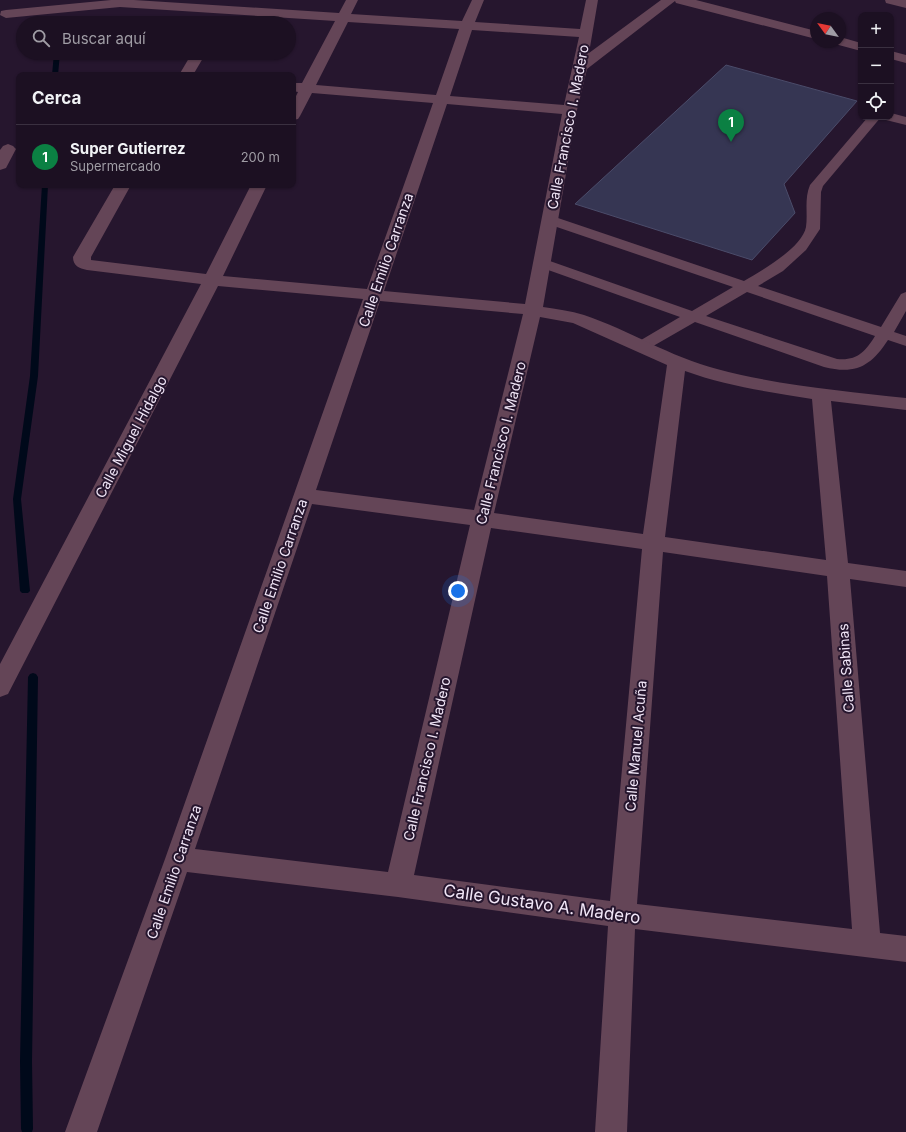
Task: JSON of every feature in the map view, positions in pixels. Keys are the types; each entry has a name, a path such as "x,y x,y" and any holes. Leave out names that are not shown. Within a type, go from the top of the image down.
{"street":[{"path":"3,17 13,0"},
{"path":"296,104 300,87 344,17 352,0"},
{"name":"Calle Emilio Carranza","path":"81,1132 305,496 467,26 478,0"},
{"name":"Calle Francisco I. Madero","path":"398,885 482,519 533,310 592,0"},
{"path":"580,67 669,0"},
{"path":"681,0 810,33"},
{"path":"891,0 906,4"},
{"path":"3,17 121,2 228,5 344,17 586,33"},
{"path":"221,16 228,5"},
{"path":"846,43 858,46"},
{"path":"894,56 906,59"},
{"path":"188,72 195,60"},
{"path":"300,87 570,110"},
{"path":"0,165 8,149"},
{"path":"121,188 82,257 82,262 93,267 212,280 533,310 578,319 677,362 711,374 746,382 821,394 902,399"},
{"name":"Calle Miguel Hidalgo","path":"0,687 212,280 258,188"},
{"name":"Calle Manuel Acuña","path":"612,1132 622,915 653,543 677,362"},
{"name":"Calle Sabinas","path":"821,394 838,569 867,943"},
{"path":"305,496 482,519 906,579"},
{"name":"Calle Gustavo A. Madero","path":"178,859 398,885 622,915 906,948"}],"lane":[{"path":"894,118 906,121"},
{"path":"642,346 778,268 801,247 812,229 814,192 816,185 872,120"},
{"path":"550,220 906,341"},
{"path":"542,263 830,363 845,365 858,363 867,357 885,333 906,297"}],"building":[{"path":"726,65 857,101 784,184 795,213 752,260 575,204"}],"waterway":[{"path":"55,72 56,60"},
{"path":"25,591 17,499 34,376 45,188"},
{"path":"27,1129 26,1061 33,677"}],"place":[{"name":"Super Gutierrez","path":"731,142"}]}
